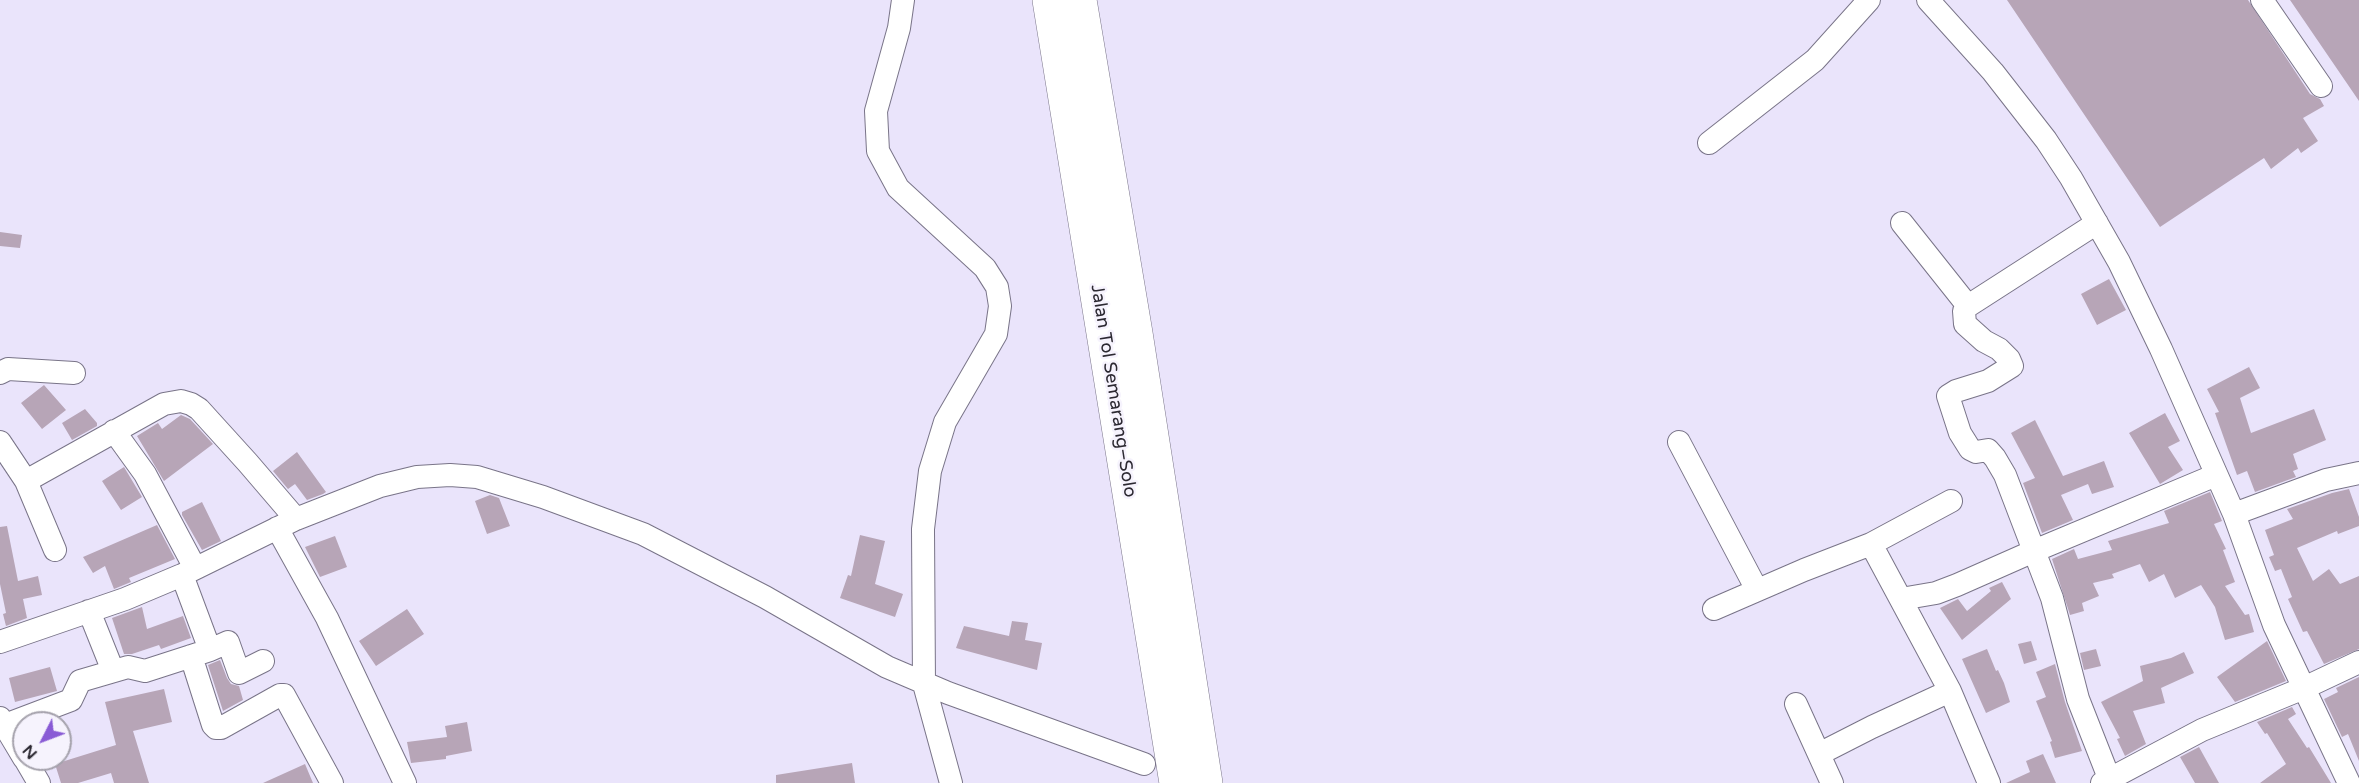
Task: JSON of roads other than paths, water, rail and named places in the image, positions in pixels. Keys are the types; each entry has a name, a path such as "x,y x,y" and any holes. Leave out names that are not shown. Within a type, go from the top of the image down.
{"highway":[{"name":"Jalan Tol Semarang–Solo","path":"1049,0 1176,783"},
{"name":"Jalan Tol Semarang–Solo","path":"1080,0 1136,333 1206,783"}],"street":[{"path":"903,0 899,28 876,111 878,151 898,188 985,268 997,287 1000,306 996,334 945,422 930,471 922,529 924,684 951,783"},
{"path":"1709,143 1815,60 1869,0"},
{"path":"1928,0 1993,72 2039,131 2071,178 2097,223 2138,301 2234,514 2274,625 2349,783"},
{"path":"2262,0 2321,86"},
{"path":"1902,223 1968,306"},
{"path":"2097,223 1964,310 1965,324 1984,341 1999,349 2009,359 2012,366 1988,381 1956,391 1948,396 1960,433 1970,449 1976,452 1988,450 2004,476 2052,598 2078,699 2107,782 2202,730 2304,688 2359,662"},
{"path":"0,373 8,369 74,373"},
{"path":"26,481 164,404 181,401 199,409 248,463 286,524 327,618 405,783"},
{"path":"114,431 145,474 189,571 213,725 220,728 280,695 284,695 332,783"},
{"path":"0,442 26,481 55,550"},
{"path":"1680,442 1757,590"},
{"path":"2234,514 2326,480 2359,473"},
{"path":"0,642 125,599 286,524 380,486 417,477 450,475 477,477 543,497 643,534 765,597 887,667 924,684 1144,764"},
{"path":"1901,599 1936,593 1957,585 2216,475"},
{"path":"1714,609 1871,544 1951,501"},
{"path":"1871,544 1950,691 1989,783"},
{"path":"89,611 113,671"},
{"path":"12,738 2,721 71,700 80,681 113,671 128,667 145,671 228,642 239,673 263,662"},
{"path":"1819,754 1950,691"},
{"path":"1796,704 1832,783"}]}
